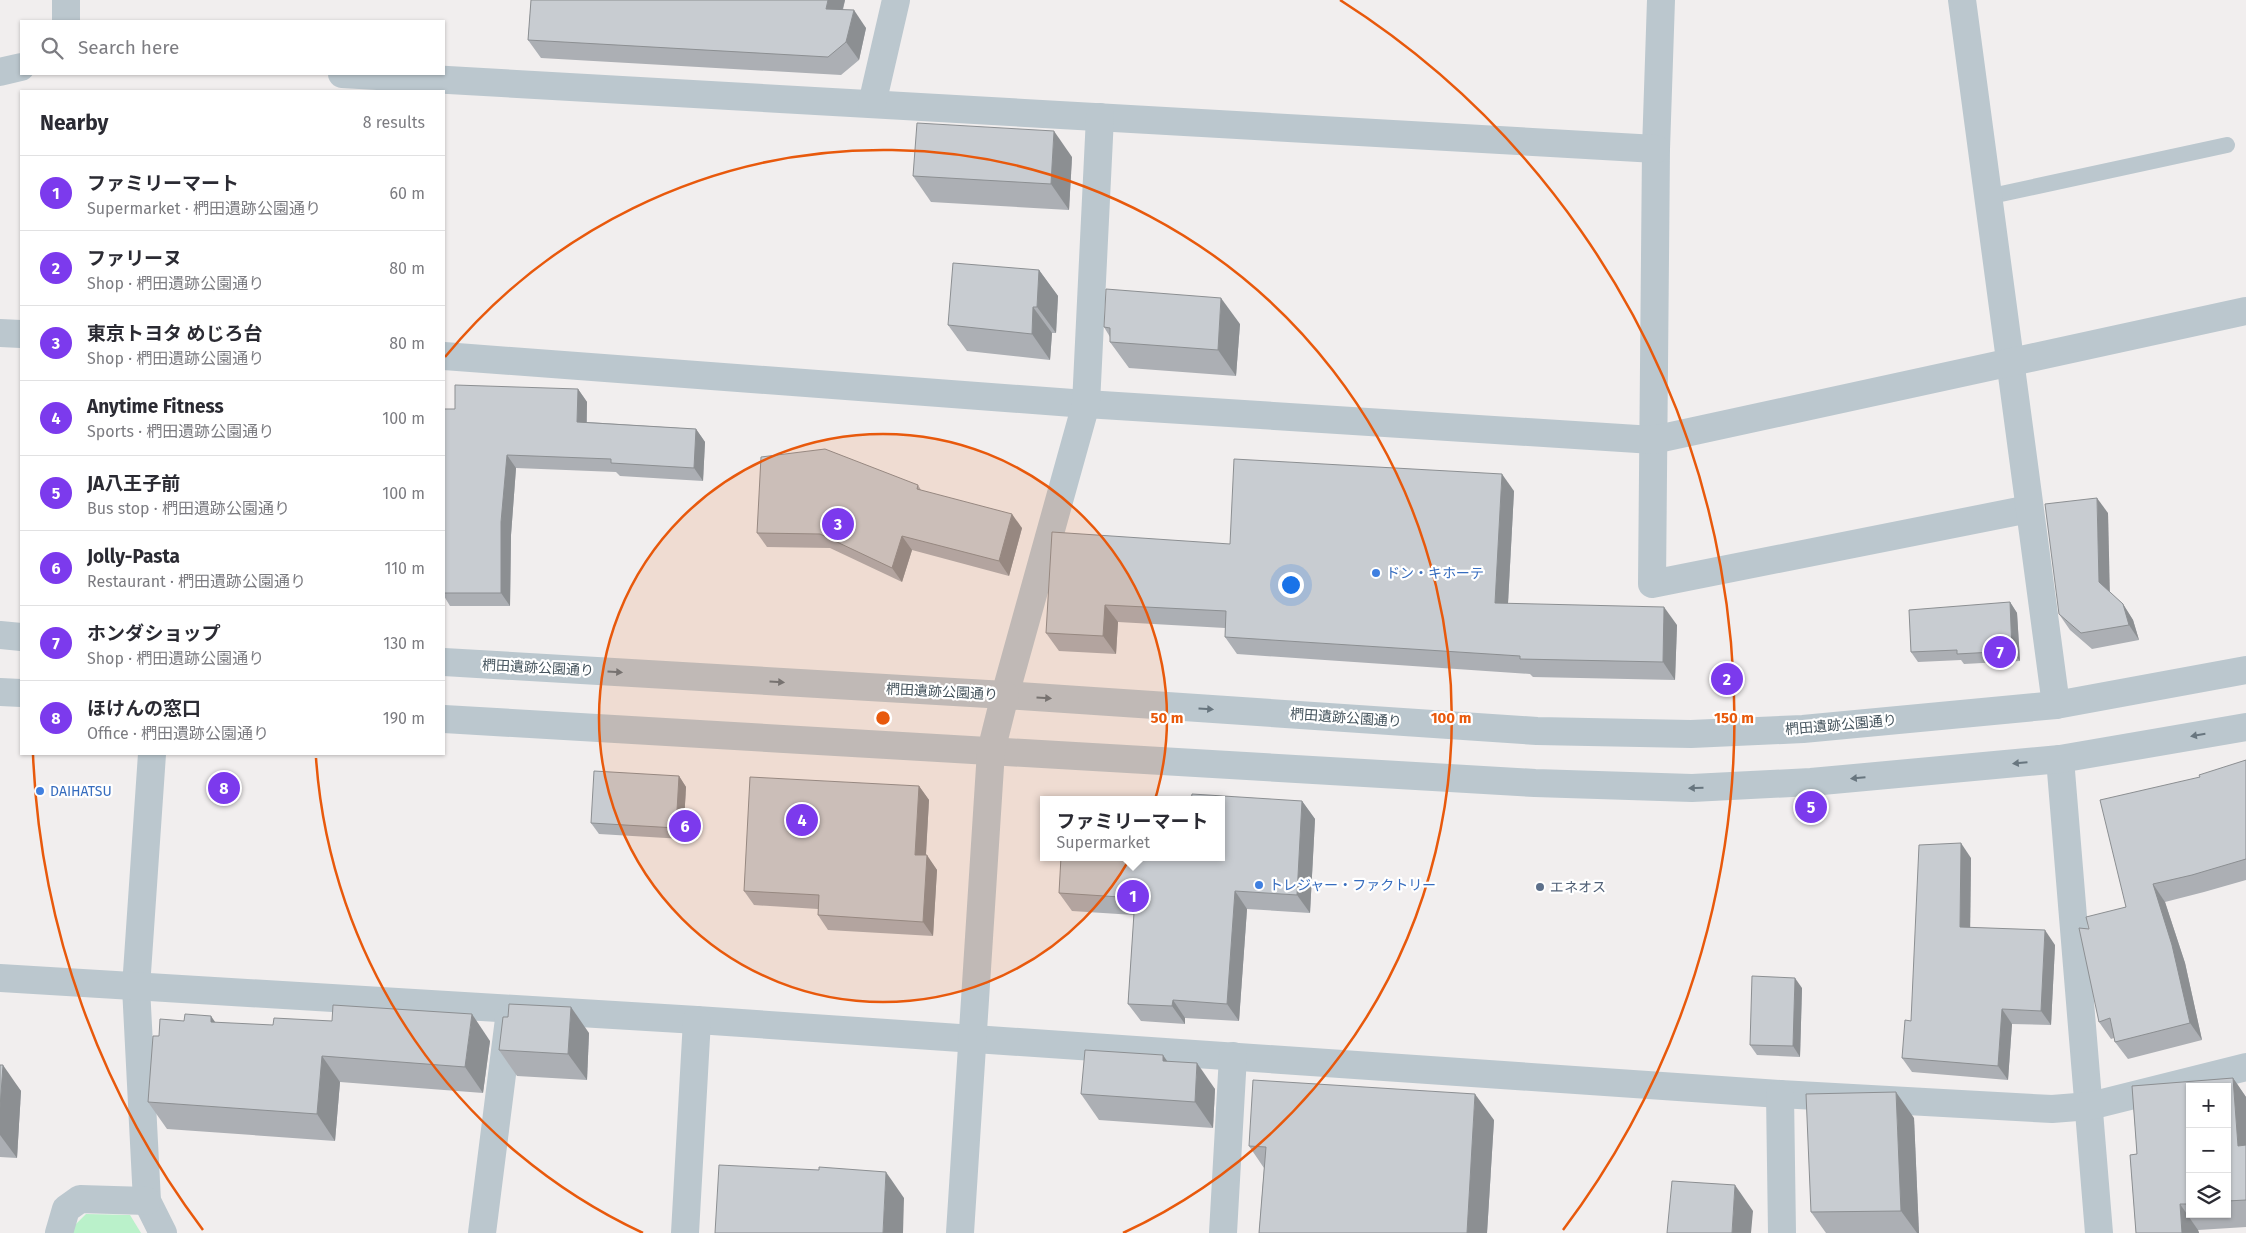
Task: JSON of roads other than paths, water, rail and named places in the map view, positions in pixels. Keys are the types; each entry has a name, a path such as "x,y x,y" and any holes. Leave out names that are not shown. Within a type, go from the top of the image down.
{"street":[{"path":"66,0 66,20"},
{"path":"872,104 896,0"},
{"path":"1661,0 1656,149 1652,584 2029,509"},
{"path":"1962,0 2056,705"},
{"path":"0,72 20,67"},
{"path":"348,75 404,84 872,104 1656,149"},
{"path":"960,1233 991,751 1086,404 1100,117"},
{"path":"445,356 1086,404 1652,440 2246,311"},
{"path":"0,333 20,334"},
{"path":"0,635 20,637"},
{"name":"椚田遺跡公園通り","path":"445,662 1005,695 1537,731 1691,734 1803,729 2056,705 2246,670"},
{"path":"0,692 20,693"},
{"path":"445,719 1525,783 1692,788 1811,782 2060,759 2246,727"},
{"path":"152,755 136,987 147,1201 163,1233"},
{"path":"2060,759 2090,1106 2098,1233"},
{"path":"0,978 510,1008 1780,1094 2052,1109 2090,1106 2246,1067"},
{"path":"482,1233 510,1008"},
{"path":"685,1233 697,1020"},
{"path":"1224,1233 1233,1056"},
{"path":"1780,1094 1782,1233"},
{"path":"59,1233 66,1208 80,1199 147,1201"}],"lane":[{"path":"1987,197 2227,145"}],"place":[{"name":"東京トヨタ めじろ台","path":"838,524"},
{"name":"ドン・キホーテ","path":"1376,573"},
{"name":"ホンダショップ","path":"2000,652"},
{"name":"ファリーヌ","path":"1727,679"},
{"name":"ほけんの窓口","path":"224,788"},
{"name":"DAIHATSU","path":"40,791"},
{"name":"JA八王子前","path":"1811,807"},
{"name":"Anytime Fitness","path":"802,820"},
{"name":"Jolly-Pasta","path":"685,826"},
{"name":"トレジャー・ファクトリー","path":"1259,885"},
{"name":"エネオス","path":"1540,887"},
{"name":"ファミリーマート","path":"1133,896"}]}
